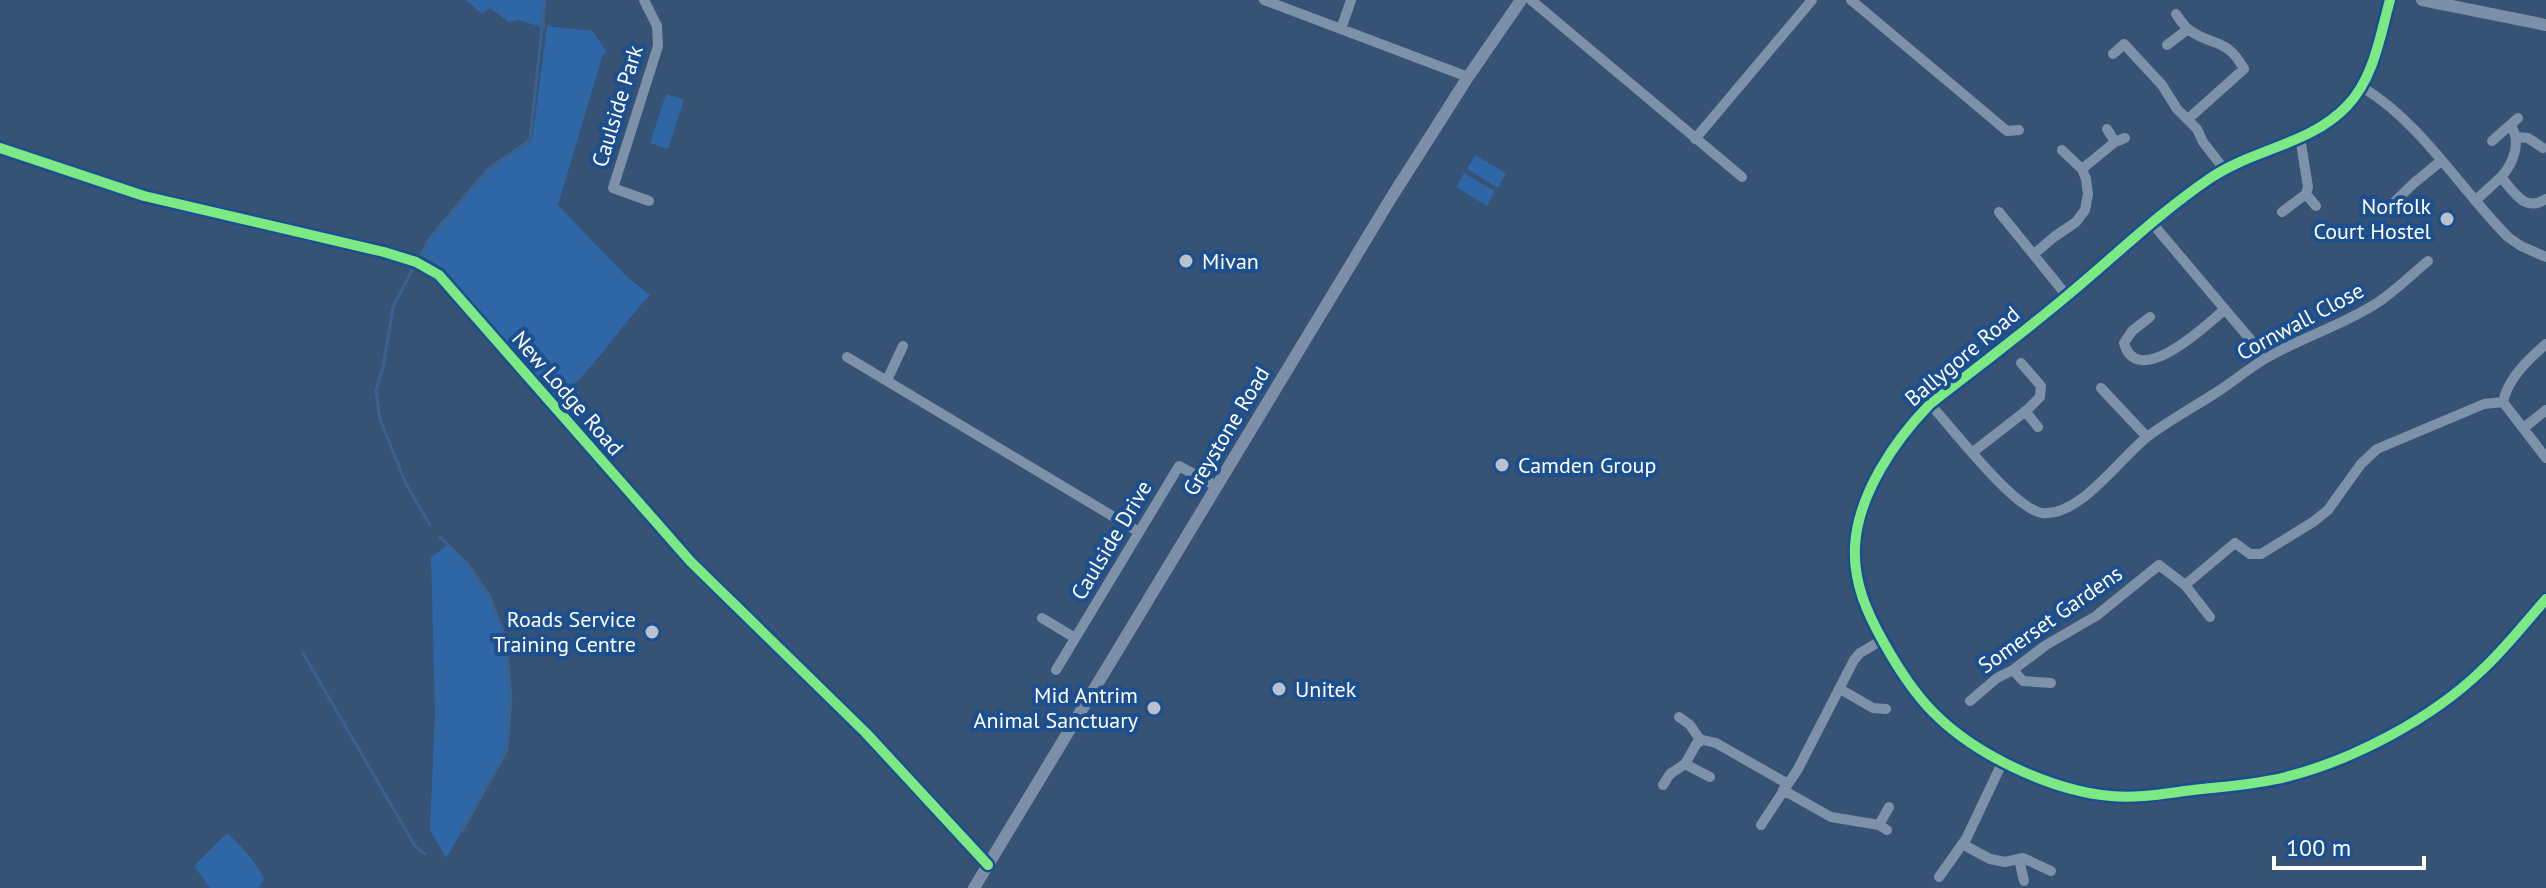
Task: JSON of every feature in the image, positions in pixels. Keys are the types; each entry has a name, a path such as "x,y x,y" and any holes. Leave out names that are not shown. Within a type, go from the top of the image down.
{"main road":[{"name":"Greystone Road","path":"974,888 1216,486 1468,77 1521,0"},
{"path":"2422,0 2546,25"}],"street":[{"name":"Caulside Park","path":"644,0 657,26 658,46 613,188 649,201"},
{"path":"1264,0 1468,77"},
{"path":"1341,29 1351,0"},
{"path":"1531,0 1742,177"},
{"path":"1695,139 1812,0"},
{"path":"1851,0 2007,131 2019,130"},
{"name":"Ballygore Road","path":"2390,0 2372,64 2362,87 2335,117 2300,137 2224,169 2184,196 2067,296 1930,404 1909,427 1867,499 1858,528 1855,553 1858,582 1868,613 1882,640 1907,680 1932,711 1966,738 2003,761 2042,779 2111,796 2220,787 2298,774 2364,748 2445,700 2483,670 2546,599"},
{"path":"2176,14 2188,29 2225,46 2236,55 2244,69 2188,119"},
{"path":"2167,45 2188,29"},
{"path":"2113,54 2124,44 2162,85 2224,169"},
{"path":"2362,87 2396,113 2511,240 2546,257"},
{"path":"2476,200 2511,163 2517,137 2514,121 2492,141"},
{"path":"2082,169 2120,140 2107,129"},
{"path":"2282,212 2306,194 2308,187 2300,137"},
{"path":"2517,137 2528,138 2543,148"},
{"name":"New Lodge Road","path":"0,148 144,196 384,252 416,262 439,275 691,562 866,733 988,865"},
{"path":"2034,254 2076,222 2085,210 2088,194 2082,169 2062,150"},
{"path":"2384,212 2441,161"},
{"path":"2501,177 2527,204 2537,205 2546,199"},
{"path":"2306,194 2316,206"},
{"path":"1993,228 2002,216 2067,296"},
{"path":"2152,223 2266,358"},
{"name":"Cornwall Close","path":"1930,404 2001,484 2023,504 2035,512 2057,512 2075,504 2147,437 2266,358 2374,305 2428,261"},
{"path":"2150,317 2132,331 2124,343 2130,355 2143,361 2155,359 2176,348 2225,309"},
{"path":"2503,402 2513,380 2546,344"},
{"path":"887,380 903,346"},
{"path":"847,357 1139,532"},
{"path":"1973,452 2040,397 2041,386 2021,363"},
{"path":"2101,388 2147,437"},
{"path":"2503,402 2546,458"},
{"path":"2210,617 2185,585 2235,543 2250,554 2258,555 2313,522 2377,449 2484,404 2503,402"},
{"path":"2525,427 2546,410"},
{"path":"2025,411 2038,427"},
{"name":"Caulside Drive","path":"1056,670 1179,466 1216,486"},
{"name":"Somerset Gardens","path":"1970,701 1997,678 2096,616 2159,565 2185,585"},
{"path":"1042,618 1075,638"},
{"path":"1761,825 1801,764 1856,658 1882,640"},
{"path":"2013,670 2023,681 2051,683"},
{"path":"1840,689 1873,708 1886,709"},
{"path":"1679,717 1690,725 1701,741"},
{"path":"1663,785 1670,774 1685,764 1693,748 1707,740 1723,746 1831,817 1883,828 1889,807"},
{"path":"1939,877 1962,844 2003,761"},
{"path":"1685,764 1710,777"},
{"path":"1962,844 1997,861 2028,860 2051,871"},
{"path":"2019,859 2024,881"}],"shaded area":[{"path":"466,0 544,0 545,28 518,20 509,22 490,8 482,14"},
{"path":"547,26 593,31 607,53 603,54 558,205 627,277 650,295 593,364 555,401 444,269 421,255 429,239 487,170 532,141"},
{"path":"666,94 684,100 668,149 650,143"},
{"path":"1475,155 1506,173 1498,188 1467,169"},
{"path":"1464,173 1495,191 1487,206 1456,187"},
{"path":"449,544 468,564 490,597 506,640 511,698 507,750 446,858 430,830 435,713 431,557"},
{"path":"227,833 248,854 264,879 258,888 210,888 194,866"}],"waterway":[{"path":"421,255 429,239 487,170 530,140 545,0"},
{"path":"412,270 393,307 376,390 380,419 406,484 430,525"},
{"path":"440,537 468,564 490,597 506,640 511,698 507,750 462,831"},
{"path":"303,653 415,846 425,854"}],"cycle path":[{"path":"2390,0 2370,70 2347,106 2316,130 2244,160 2191,192 2051,309 1930,404 1917,418 1880,469 1863,507 1855,546 1856,572 1862,597 1900,671 1950,728 1992,756 2040,779 2088,793 2122,797 2276,779 2312,770 2364,749 2415,721 2461,689 2498,654 2546,599"},
{"path":"0,148 144,196 384,252 416,262 439,275 691,562 866,733 988,865"}],"place":[{"name":"Norfolk Court Hostel","path":"2447,219"},
{"name":"Mivan","path":"1186,261"},
{"name":"Camden Group","path":"1502,465"},
{"name":"Roads Service Training Centre","path":"652,632"},
{"name":"Unitek","path":"1279,689"},
{"name":"Mid Antrim Animal Sanctuary","path":"1154,708"}]}
